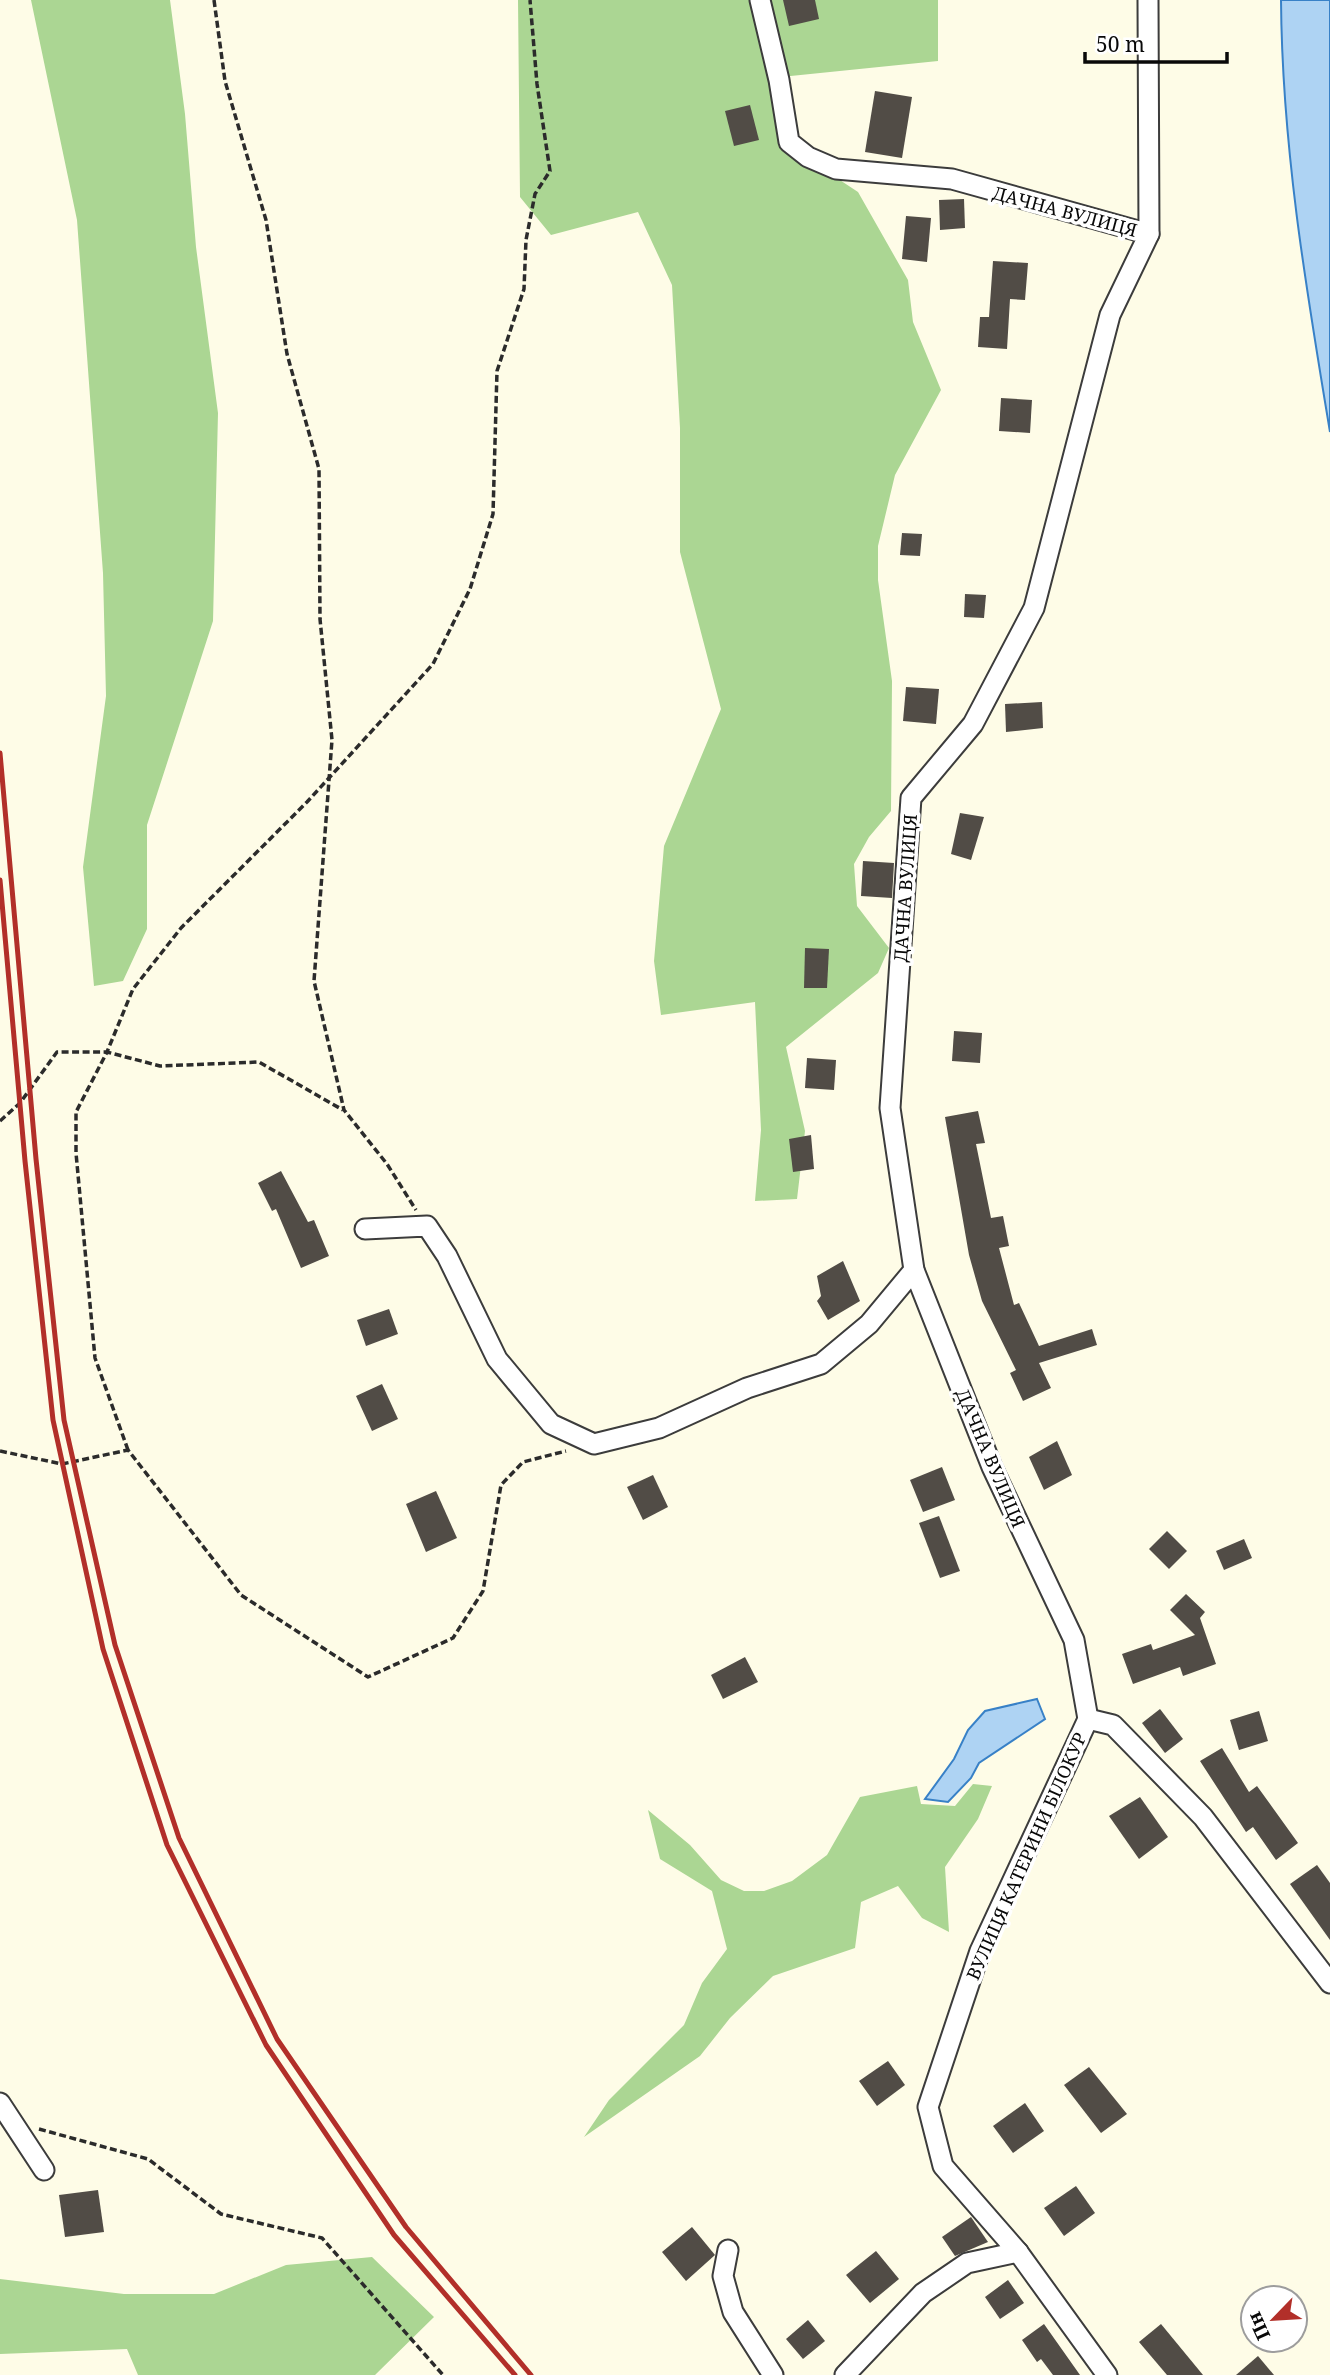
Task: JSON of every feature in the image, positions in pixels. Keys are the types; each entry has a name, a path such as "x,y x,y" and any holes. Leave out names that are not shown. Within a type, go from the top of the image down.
{"street":[{"name":"ДАЧНА ВУЛИЦЯ","path":"760,0 779,80 789,142 808,157 836,169 952,179 1149,234 1110,315 1034,608 973,724 911,798 890,1108 914,1270 992,1467 1074,1640 1088,1718"},
{"path":"1148,0 1149,234"},
{"path":"365,1229 427,1226 447,1256 497,1359 551,1424 594,1444 659,1428 747,1388 821,1364 869,1324 914,1270"},
{"path":"1088,1718 1112,1725 1203,1816 1330,1983"},
{"name":"ВУЛИЦЯ КАТЕРИНИ БІЛОКУР","path":"1088,1718 979,1951 928,2107 943,2166 1018,2252 1107,2375"},
{"path":"0,2103 44,2170"},
{"path":"728,2250 723,2276 733,2312 773,2375"},
{"path":"845,2375 923,2293 967,2263 1018,2252"}],"path":[{"path":"214,0 225,81 266,220 287,354 319,469 320,619 332,740 314,981 344,1110"},
{"path":"530,0 537,84 550,171 535,194 526,240 524,289 497,371 493,513 470,589 433,664 327,779 181,928 133,989 107,1052 76,1112 76,1153 95,1358 128,1450 241,1595 334,1658 368,1677 453,1638 483,1591 501,1485 523,1461 594,1444"},
{"path":"0,1121 20,1103 57,1052 107,1052 160,1066 259,1062 344,1110 387,1164 427,1226"},
{"path":"0,1451 62,1464 128,1450"},
{"path":"12,2122 148,2159 221,2214 322,2238 443,2375"}],"green space":[{"path":"31,0 170,0 185,114 196,247 218,413 213,621 147,825 147,929 123,981 94,986 83,867 106,696 103,573 77,220"},
{"path":"518,0 938,0 938,61 771,78 808,159 858,192 908,280 913,322 941,390 895,475 878,546 878,580 892,681 891,811 869,837 854,864 857,906 889,948 878,973 786,1047 805,1131 797,1199 755,1201 761,1130 755,1002 661,1015 654,961 664,846 721,709 680,552 680,428 672,285 638,212 551,235 520,197"},
{"path":"973,1784 992,1786 978,1819 945,1867 949,1932 922,1918 898,1886 861,1902 855,1948 773,1976 730,2018 700,2056 584,2137 609,2100 684,2025 702,1983 727,1949 712,1891 660,1859 648,1810 690,1845 721,1880 744,1891 764,1891 792,1881 827,1855 860,1797 917,1786 921,1804 955,1806"},
{"path":"372,2257 434,2317 375,2375 138,2375 127,2349 0,2354 0,2279 124,2294 214,2294 286,2265"}],"water":[{"path":"1281,0 1330,0 1330,432 1297,217 1282,55"},
{"path":"1037,1699 1045,1719 979,1763 971,1778 948,1802 925,1799 954,1759 968,1730 985,1711"}],"building":[{"path":"783,0 815,0 819,19 789,26"},
{"path":"875,91 912,97 902,158 865,152"},
{"path":"750,105 759,140 734,146 725,111"},
{"path":"964,199 965,228 940,230 939,200"},
{"path":"906,216 931,218 927,262 902,259"},
{"path":"993,261 1028,263 1025,300 1010,299 1007,349 978,347 980,317 989,317"},
{"path":"1001,398 1032,400 1030,433 999,431"},
{"path":"902,533 922,534 920,556 900,555"},
{"path":"965,594 986,595 984,618 964,617"},
{"path":"906,687 939,689 936,724 903,721"},
{"path":"1042,702 1043,728 1006,732 1005,704"},
{"path":"960,813 984,817 971,860 951,854"},
{"path":"863,861 894,863 892,898 861,896"},
{"path":"805,948 829,949 827,988 804,988"},
{"path":"954,1031 982,1033 980,1063 952,1061"},
{"path":"807,1058 836,1060 834,1090 805,1088"},
{"path":"978,1111 985,1143 976,1144 991,1218 1003,1216 1009,1246 999,1248 1014,1305 1019,1303 1039,1346 1092,1329 1097,1345 1039,1363 1051,1388 1023,1401 1010,1373 1016,1370 982,1301 969,1255 945,1117"},
{"path":"811,1135 814,1169 793,1172 789,1139"},
{"path":"281,1171 308,1222 314,1220 329,1256 301,1268 276,1209 272,1211 258,1183"},
{"path":"843,1261 860,1301 828,1320 817,1301 821,1296 817,1276"},
{"path":"389,1309 398,1334 366,1346 357,1320"},
{"path":"382,1384 398,1419 372,1431 356,1396"},
{"path":"1057,1441 1072,1475 1044,1490 1029,1457"},
{"path":"942,1467 955,1500 923,1512 910,1480"},
{"path":"653,1475 668,1507 643,1520 627,1487"},
{"path":"436,1491 457,1538 426,1552 406,1504"},
{"path":"939,1516 960,1571 940,1578 919,1523"},
{"path":"1167,1531 1187,1551 1169,1569 1149,1549"},
{"path":"1244,1539 1252,1558 1224,1570 1216,1551"},
{"path":"1186,1594 1205,1612 1200,1618 1216,1664 1183,1676 1180,1667 1133,1684 1122,1654 1151,1644 1153,1650 1195,1635 1170,1610"},
{"path":"745,1657 758,1682 723,1699 711,1675"},
{"path":"1160,1709 1183,1739 1165,1753 1142,1723"},
{"path":"1259,1711 1268,1741 1239,1750 1230,1720"},
{"path":"1222,1748 1249,1792 1257,1786 1298,1843 1276,1860 1253,1827 1246,1832 1200,1761"},
{"path":"1140,1797 1168,1837 1139,1859 1109,1816"},
{"path":"1317,1865 1330,1883 1330,1940 1290,1884"},
{"path":"888,2061 905,2085 877,2106 859,2081"},
{"path":"1089,2067 1127,2114 1101,2133 1064,2085"},
{"path":"1025,2103 1044,2131 1013,2153 993,2126"},
{"path":"1076,2186 1095,2213 1064,2236 1044,2208"},
{"path":"98,2190 104,2232 65,2237 59,2195"},
{"path":"971,2217 988,2242 955,2256 942,2237"},
{"path":"692,2227 715,2255 686,2281 662,2252"},
{"path":"876,2251 899,2279 870,2303 846,2275"},
{"path":"1008,2280 1024,2303 1000,2319 985,2297"},
{"path":"808,2320 825,2341 803,2359 786,2339"},
{"path":"1044,2324 1080,2375 1053,2375 1041,2359 1037,2362 1022,2340"},
{"path":"1161,2324 1203,2375 1167,2375 1139,2342"},
{"path":"1258,2356 1274,2375 1236,2375"}],"railway":[{"path":"0,753 36,1159 64,1420 115,1645 179,1838 277,2039 406,2227 531,2375"},
{"path":"0,880 25,1161 53,1420 103,1649 167,1845 266,2045 394,2235 515,2375"}]}
